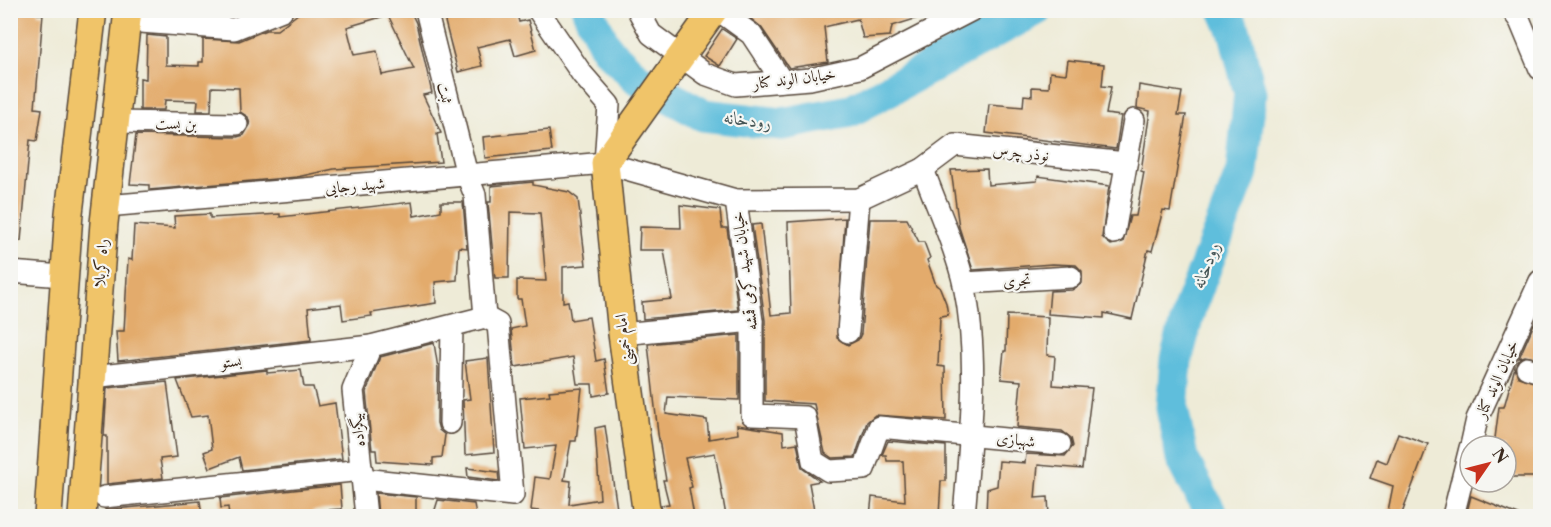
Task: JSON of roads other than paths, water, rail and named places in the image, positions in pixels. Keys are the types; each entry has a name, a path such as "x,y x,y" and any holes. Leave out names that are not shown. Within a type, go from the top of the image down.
{"main road":[{"path":"48,516 63,276 93,10"},
{"path":"605,163 716,10"},
{"name":"راه کربلا","path":"82,516 105,206 128,16"},
{"name":"امام خمینی","path":"605,163 622,334 647,516"}],"street":[{"path":"128,16 234,29 282,10"},
{"name":"ثبت","path":"426,10 467,175"},
{"path":"538,10 582,74 609,105 605,163 736,200 859,199 848,332"},
{"name":"خیابان الوند کنار","path":"638,10 651,34 675,65 736,85 810,79 861,68 972,10"},
{"path":"716,10 751,34 782,81"},
{"path":"1512,10 1520,21 1540,69"},
{"path":"1114,233 1134,120"},
{"name":"بن بست","path":"116,122 237,124"},
{"name":"نوذر چرس","path":"859,199 923,169 955,145 1126,163"},
{"name":"شهید رجایی","path":"105,206 605,163"},
{"path":"923,169 964,283 971,332 971,434 964,516"},
{"path":"104,497 362,475 513,495 498,324 485,317 475,195 467,175"},
{"name":"خیابان شهید کرمی قمشه","path":"736,200 752,321 752,415 805,417 813,461 829,471 864,469 879,427 971,434"},
{"path":"10,272 63,276"},
{"name":"تجری","path":"964,283 1071,277"},
{"name":"خیابان الوند کنار","path":"1473,434 1477,419 1540,281"},
{"name":"بستو","path":"92,376 371,346 485,317"},
{"path":"622,334 752,321"},
{"path":"450,423 452,327"},
{"name":"بیگزاده","path":"366,516 353,390 371,346"},
{"name":"شهبازی","path":"971,434 1060,444"},
{"name":"خیابان الوند کنار","path":"1453,516 1458,494"}],"waterway":[{"name":"رودخانه","path":"588,10 606,48 638,79 703,115 782,124 850,111 1035,10"},
{"name":"رودخانه","path":"1212,516 1182,458 1172,408 1176,360 1190,307 1242,172 1250,93 1235,33 1225,10"}]}
